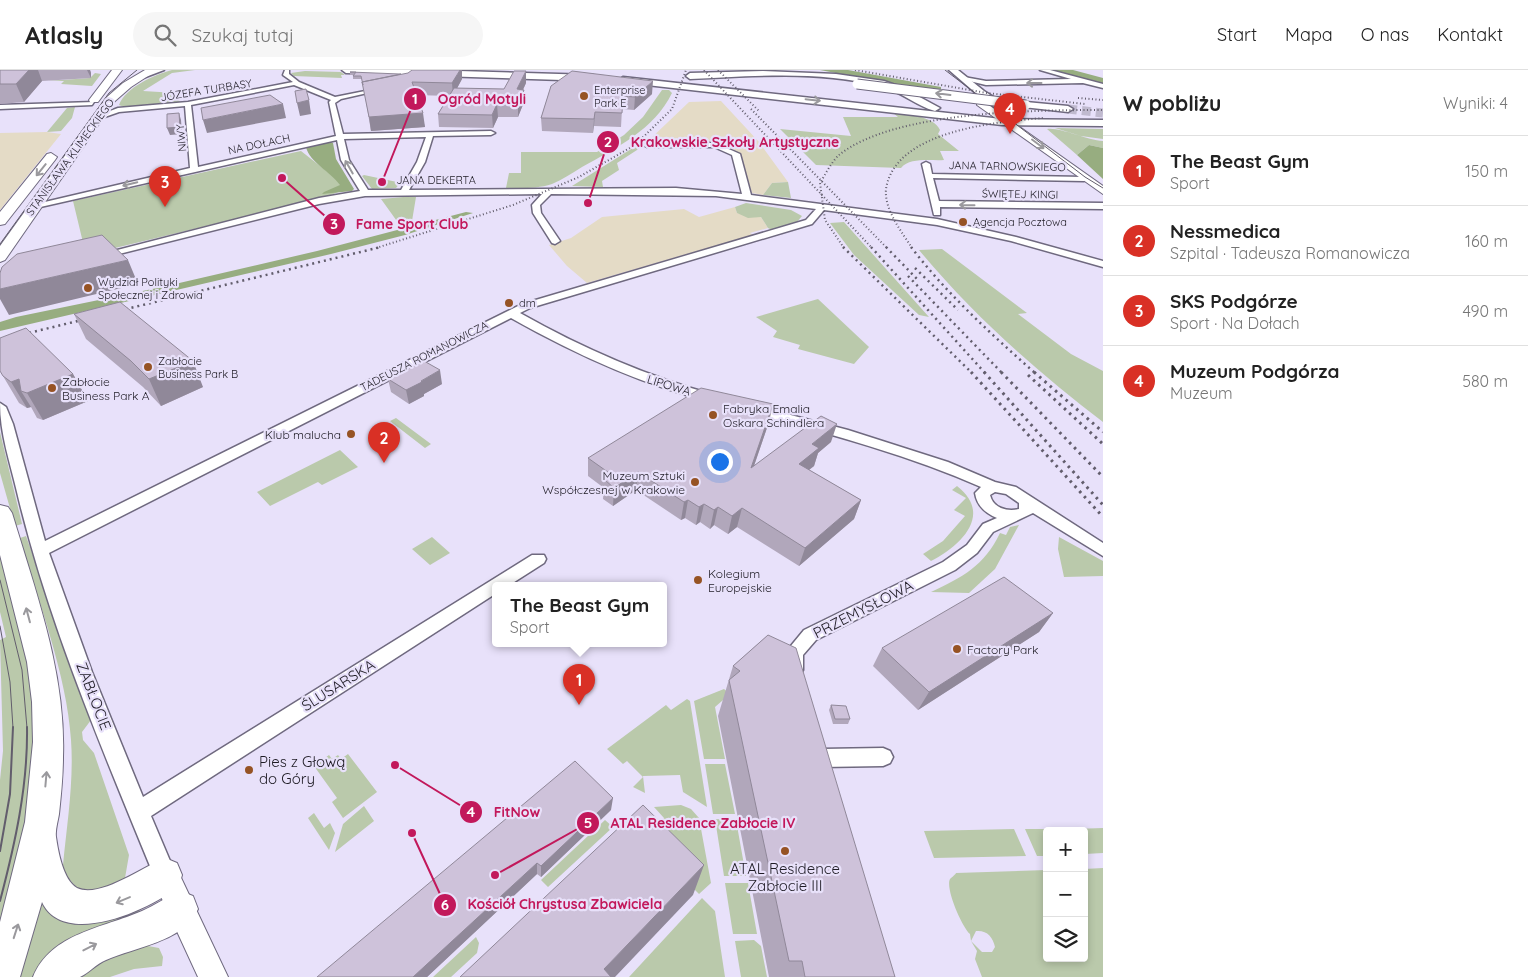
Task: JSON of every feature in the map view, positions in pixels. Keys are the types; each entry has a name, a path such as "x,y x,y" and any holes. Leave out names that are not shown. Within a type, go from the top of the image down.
{"main road":[{"name":"STANISŁAWA KLIMECKIEGO","path":"82,117 117,70"},
{"path":"148,72 160,70"},
{"path":"346,70 610,77 766,73 822,75 881,83 906,93 916,101 939,109 1006,120"},
{"path":"496,70 610,77 1006,120 1103,122"},
{"path":"942,70 980,103 982,108 979,111 962,112"},
{"path":"953,70 1026,121"},
{"name":"STANISŁAWA KLIMECKIEGO","path":"0,257 117,92 148,72"},
{"path":"707,75 788,76 1068,109"},
{"path":"779,96 768,84 776,79 803,79 906,93"},
{"path":"874,107 908,106 916,101"},
{"name":"STANISŁAWA KLIMECKIEGO","path":"0,221 60,146"},
{"path":"0,512 41,662 49,742 40,827 34,863 20,920 1,977"},
{"path":"40,827 42,856 49,880 58,895 75,907 99,908 120,901 164,875"},
{"path":"52,977 66,963 84,950 104,940 142,929 180,909"}],"street":[{"path":"287,70 286,75 295,80 295,83 334,99 389,86"},
{"path":"1043,70 1103,86"},
{"path":"412,80 418,71"},
{"path":"964,78 986,83 1082,81"},
{"name":"JÓZEFA TURBASY","path":"99,117 112,111 188,104 295,83"},
{"path":"334,99 332,102 345,160 365,193"},
{"path":"0,107 92,103"},
{"path":"980,103 1103,191"},
{"name":"JÓZEFA TURBASY","path":"109,104 112,107 131,109"},
{"name":"NIWY","path":"188,104 194,170"},
{"path":"1026,121 1039,130"},
{"name":"NA DOŁACH","path":"36,205 339,138 491,133"},
{"path":"404,192 420,162 430,134"},
{"path":"647,145 715,146 736,154 747,197"},
{"path":"1060,147 1075,162 1103,184"},
{"path":"926,164 936,204 937,222"},
{"name":"JANA TARNOWSKIEGO","path":"930,176 1084,179"},
{"name":"JANA DEKERTA","path":"90,258 319,201 365,193 676,191 747,197 937,222 1013,239 1103,264"},
{"path":"549,192 536,205 537,213 555,241"},
{"name":"ŚWIĘTEJ KINGI","path":"936,204 1103,206"},
{"name":"TADEUSZA ROMANOWICZA","path":"41,550 511,313 545,300 809,222 822,207"},
{"name":"LIPOWA","path":"511,313 561,342 611,366 668,386 724,401"},
{"path":"742,406 843,433 922,460 987,496 997,512 1021,511 1071,532 1103,550"},
{"name":"ZABŁOCIE","path":"0,407 12,439 41,550 138,812 164,875 213,977"},
{"path":"987,496 1012,491 1021,511"},
{"path":"987,496 988,528"},
{"name":"PRZEMYSŁOWA","path":"801,692 793,664 794,653 810,635 949,566 972,549 988,528 1021,511"},
{"name":"ŚLUSARSKA","path":"502,582 538,559"},
{"name":"ŚLUSARSKA","path":"138,812 492,588"},
{"path":"822,758 883,757"}],"shaded area":[{"path":"721,101 759,142 788,182 772,183 763,195 752,193 739,153 714,144 646,143 689,102"},
{"path":"47,132 61,134 0,210 0,133"},
{"path":"735,207 737,213 761,217 768,228 750,233 753,235 587,283 567,266 549,245 571,238 602,217 684,209 699,217"}],"green space":[{"path":"172,70 195,70 172,73 143,91 176,93 170,95 181,102 150,107 125,107 119,105 134,87 157,75"},
{"path":"820,70 848,70 941,87 941,90 904,86"},
{"path":"1045,70 1073,70 1103,78 1103,84"},
{"path":"305,71 341,72 345,75 341,75 342,78 294,76 291,73"},
{"path":"95,73 101,74 92,86 61,84 64,81 48,81 90,78"},
{"path":"662,90 669,90 672,93 664,106 645,128 621,145 552,184 535,187 506,188 509,173 521,173 521,152 597,152 624,135 643,117"},
{"path":"75,107 72,118 61,131 47,132 67,108"},
{"path":"892,112 919,116 932,122 940,130 938,134 959,151 940,151 944,160 915,161 901,168 816,165 780,129 851,136 843,117 898,117"},
{"path":"1055,128 1103,129 1103,139 1081,136"},
{"path":"1047,129 1059,130 1103,141 1103,148 1089,145 1077,155"},
{"path":"329,141 333,143 336,159 354,189 352,191 322,194 340,185 312,158 306,147"},
{"path":"1089,145 1103,148 1103,179 1077,155"},
{"path":"636,146 639,147 637,150 617,163 619,170 602,181 603,187 572,186"},
{"path":"301,151 348,188 326,197 86,255 73,201"},
{"path":"362,176 400,183 396,188 372,189"},
{"path":"788,182 791,198 763,195 772,183"},
{"path":"416,197 412,221 399,224 381,199"},
{"path":"746,203 791,210 802,216 797,222 772,230 768,228 761,217 748,218 737,213 735,207"},
{"path":"466,212 473,213 405,235 331,254 0,331 0,322 16,317 162,287 317,251"},
{"path":"844,222 929,317 919,315 854,255 830,223"},
{"path":"942,249 1027,313 1018,314 1071,354 1103,371 1103,422 1054,383 983,320 919,250"},
{"path":"818,299 869,347 854,364 798,349 800,345 773,337 777,331 756,317"},
{"path":"396,418 431,444 425,448 390,421"},
{"path":"0,432 22,524 15,526 0,473"},
{"path":"340,450 358,467 322,485 318,482 270,506 257,492"},
{"path":"957,486 967,497 972,507 973,518 962,538 931,561 923,554 943,541 965,516 954,510 966,498 952,490"},
{"path":"1019,525 995,569 969,593 931,592 972,569 987,554 1000,533 1006,535 1010,527"},
{"path":"26,536 91,720 82,732 83,740 94,753 129,855 125,878 127,881 117,889 80,891 65,875 63,865 72,771 71,740 64,690 58,664 20,538"},
{"path":"432,537 450,553 430,565 412,549"},
{"path":"1059,537 1103,561 1103,576 1064,577 1058,549"},
{"path":"0,548 31,673 35,734 20,868 0,936 0,780 3,751 0,640 6,637 0,612"},
{"path":"724,689 730,694 715,707 725,759 704,759 694,701"},
{"path":"687,699 690,701 707,807 683,792 680,775 643,776 645,793 633,787 643,777 627,761 623,764 607,749 666,705 671,710"},
{"path":"348,754 377,792 343,818 332,802 337,798 314,766 329,755 332,759 338,755 341,759"},
{"path":"705,764 725,764 735,814 713,814"},
{"path":"681,805 691,809 699,818 711,883 699,894 632,827 654,828 664,818 654,807"},
{"path":"364,806 374,821 335,852 343,824"},
{"path":"314,813 324,828 330,823 335,833 329,850 308,818"},
{"path":"715,819 736,820 746,876 724,876"},
{"path":"605,820 613,827 548,887 541,880"},
{"path":"1088,828 1103,828 1103,853 1088,854"},
{"path":"1014,829 1026,856 934,858 924,831"},
{"path":"1025,829 1043,829 1043,856 1037,856"},
{"path":"1103,868 1103,977 982,977 975,959 977,951 971,941 970,934 959,916 952,899 949,884 950,879 956,873 1043,870 1043,962 1088,962 1088,869","holes":["976,931 986,933 991,937 995,947 992,952 982,952 971,941"]},
{"path":"725,883 748,883 757,934 733,934"},
{"path":"40,897 53,914 138,907 142,916 36,977 17,977"},
{"path":"702,898 715,911 725,977 629,977"},
{"path":"476,937 479,943 477,953 451,977 433,977"},
{"path":"754,940 761,946 767,977 741,977 735,941"},
{"path":"137,944 159,948 163,957 162,966 134,969 110,977 69,977"}],"building":[{"path":"0,70 29,70 16,84 0,84"},
{"path":"412,70 460,70 452,83 412,82 423,113 369,117 362,82 408,73"},
{"path":"514,71 526,71 517,89 524,90 518,105 497,104 492,115 438,114 454,88 504,89"},
{"path":"572,71 653,81 635,97 623,96 622,113 595,112 594,119 541,118 551,86"},
{"path":"356,72 401,74 362,82 361,76 353,76"},
{"path":"306,89 309,100 297,103 295,91"},
{"path":"270,95 283,104 203,120 201,108"},
{"path":"179,113 180,127 167,128 167,114"},
{"path":"102,235 128,260 0,289 2,267 17,254"},
{"path":"120,302 193,361 149,379 131,361 74,314"},
{"path":"26,328 73,374 27,393 21,391 19,379 11,382 3,376 0,371 0,338"},
{"path":"424,361 440,370 406,390 388,379"},
{"path":"701,388 773,404 751,468 821,416 837,424 812,444 819,448 799,464 861,500 805,548 742,508 732,516 718,507 714,510 704,504 699,507 688,500 684,502 638,472 614,488 605,480 612,475 588,458"},
{"name":"Factory Park","path":"1004,577 1053,613 929,692 882,648"},
{"name":"ATAL Residence Zabłocie III","path":"768,635 796,648 895,977 805,977 802,961 789,961 729,680 740,671 733,666"},
{"path":"831,705 846,706 850,719 835,719"},
{"path":"575,761 613,798 541,866 537,863 413,977 317,977"},
{"path":"643,805 704,865 604,969 611,977 460,977"}],"tunnel":[{"path":"1068,109 1103,113"}],"tram line":[{"path":"0,244 109,93 137,70"},
{"path":"945,70 1085,177 1103,188"},
{"path":"0,580 22,670 27,728"},
{"path":"0,626 10,682 13,728"},
{"path":"0,851 10,794 13,728"},
{"path":"0,901 11,858 23,793 27,728"}],"railway":[{"path":"376,248 513,205 579,177 635,145 672,109 686,70"},
{"path":"704,70 822,195"},
{"path":"718,70 760,112"},
{"path":"855,70 987,93 1085,104"},
{"path":"1078,98 1103,100"},
{"path":"751,109 821,181"},
{"path":"821,181 839,155 863,140 894,129 929,121 966,116 1040,111 1103,110"},
{"path":"912,248 894,220 886,197 886,189 893,169 908,154 928,142 951,133 1000,122 1043,118"},
{"path":"821,181 887,248"},
{"path":"821,181 822,195"},
{"path":"822,195 872,248"},
{"path":"822,195 825,220 844,248"},
{"path":"114,312 381,247"},
{"path":"871,247 985,373"},
{"path":"886,247 917,279"},
{"path":"911,247 954,297 1035,373"},
{"path":"844,248 971,372"},
{"path":"915,268 958,310"},
{"path":"908,276 1002,373"},
{"path":"0,340 90,318"},
{"path":"971,372 1103,517"},
{"path":"984,372 1103,505"},
{"path":"1001,372 1103,477"},
{"path":"1034,372 1103,432"},
{"path":"1028,375 1103,444"}],"place":[{"name":"Enterprise Park E","path":"584,96"},
{"name":"Muzeum Podgórza","path":"1010,134"},
{"name":"Fame Sport Club","path":"282,178"},
{"name":"Ogród Motyli","path":"382,182"},
{"name":"Krakowskie Szkoły Artystyczne","path":"588,203"},
{"name":"SKS Podgórze","path":"165,207"},
{"name":"Agencja Pocztowa","path":"963,222"},
{"name":"Wydział Polityki Społecznej i Zdrowia","path":"88,288"},
{"name":"dm","path":"509,303"},
{"name":"Zabłocie Business Park B","path":"148,367"},
{"name":"Zabłocie Business Park A","path":"52,388"},
{"name":"Fabryka Emalia Oskara Schindlera","path":"713,415"},
{"name":"Klub malucha","path":"351,434"},
{"name":"Nessmedica","path":"384,463"},
{"name":"Muzeum Sztuki Współczesnej w Krakowie","path":"695,482"},
{"name":"Kolegium Europejskie","path":"698,580"},
{"name":"Factory Park","path":"957,649"},
{"name":"The Beast Gym","path":"579,705"},
{"name":"FitNow","path":"395,765"},
{"name":"Pies z Głową do Góry","path":"249,770"},
{"name":"Kościół Chrystusa Zbawiciela","path":"412,833"},
{"name":"ATAL Residence Zabłocie III","path":"785,851"},
{"name":"ATAL Residence Zabłocie IV","path":"495,875"}]}
